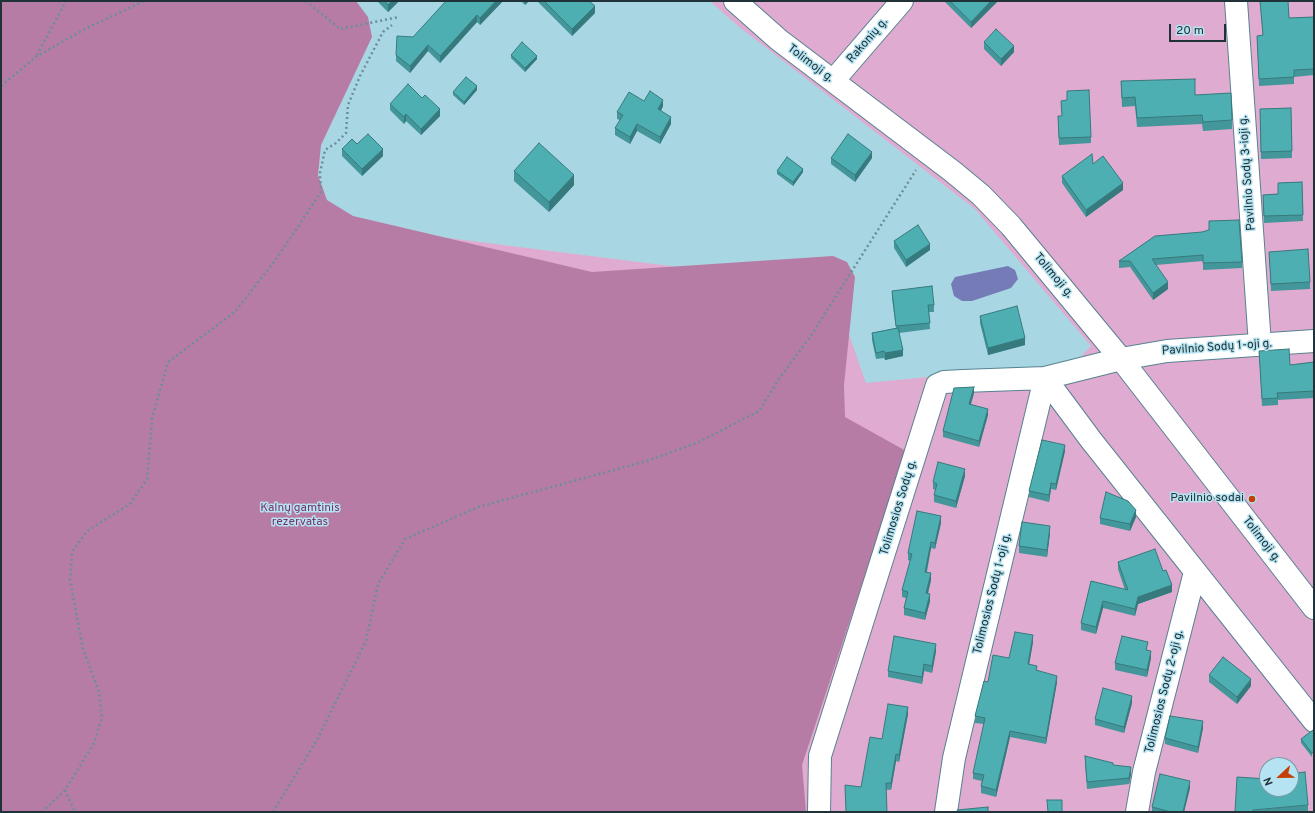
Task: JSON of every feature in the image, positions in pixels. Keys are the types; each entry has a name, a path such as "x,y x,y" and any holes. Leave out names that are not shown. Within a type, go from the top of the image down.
{"street":[{"name":"Tolimoji g.","path":"735,1 779,40 928,152 981,195 1011,226 1121,359 1314,608"},
{"name":"Rakonių g.","path":"833,81 902,1"},
{"name":"Pavilnio Sodų 3-ioji g.","path":"1236,1 1260,345"},
{"name":"Pavilnio Sodų 1-oji g.","path":"1121,359 1167,351 1314,341"},
{"name":"Tolimosios Sodų g.","path":"819,812 820,756 937,386 944,382 1045,378 1121,359"},
{"path":"1045,378 1090,440 1314,721"},
{"name":"Tolimosios Sodų 1-oji g.","path":"946,812 954,758 1045,378"},
{"name":"Tolimosios Sodų 2-oji g.","path":"1137,812 1144,772 1195,572"}],"path":[{"path":"37,56 66,1"},
{"path":"1,86 37,56 87,28 144,1"},
{"path":"306,1 340,29 399,17"},
{"path":"42,812 65,790 94,743 102,718 99,692 83,649 70,580 72,552 87,531 130,504 147,479 152,419 168,362 236,312 277,258 321,192 320,173 324,150 336,143 346,133 348,105 360,76 383,32 392,25"},
{"path":"273,812 318,738 366,641 378,584 405,539 478,507 640,463 669,453 699,442 759,411 781,376 814,331 928,152"},
{"path":"65,790 75,812"}],"green space":[{"name":"Kalnų gamtinis rezervatas","path":"1,1 269,182 368,228 718,272 826,269 866,383 1075,363 1091,346 975,209 738,26 710,1 1314,1 1314,812 1,812"},
{"name":"Kalnų gamtinis rezervatas","path":"1,1 356,1 368,17 372,37 321,145 318,175 327,200 353,216 592,272 833,256 847,262 855,277 844,385 845,417 906,451 802,765 806,812 1,812"}],"water":[{"path":"1008,266 1015,270 1018,279 1011,288 972,301 962,301 954,296 951,284 955,277"}],"building":[{"path":"384,1 392,1 388,5"},
{"path":"446,1 496,1 480,18 477,15 440,56 428,45 410,66 396,55 397,36 413,37"},
{"path":"544,1 589,1 595,6 572,29"},
{"path":"950,1 991,1 971,22"},
{"path":"1260,1 1288,1 1289,18 1314,17 1314,69 1294,70 1294,77 1259,79 1257,36 1263,35"},
{"path":"996,29 1014,46 1001,59 984,42"},
{"path":"522,42 537,56 525,68 511,55"},
{"path":"466,77 477,86 464,102 453,92"},
{"path":"1195,79 1195,95 1231,93 1232,120 1203,122 1202,115 1137,118 1135,97 1122,98 1121,81"},
{"path":"408,84 422,98 425,95 440,109 421,129 406,114 404,117 390,104"},
{"path":"1089,90 1091,137 1059,138 1058,116 1062,116 1061,101 1067,100 1067,91"},
{"path":"650,91 663,100 658,109 671,117 660,137 637,124 630,137 615,128 623,115 617,112 629,92 644,101"},
{"path":"1291,108 1292,151 1261,152 1260,109"},
{"path":"368,134 383,149 362,169 342,149 352,139 357,144"},
{"path":"848,134 872,152 855,175 831,158"},
{"path":"539,143 574,175 549,202 514,171"},
{"path":"1092,154 1093,164 1103,156 1123,183 1086,210 1062,176"},
{"path":"787,157 803,169 793,182 777,171"},
{"path":"1302,182 1303,215 1264,216 1263,195 1278,194 1278,183"},
{"path":"1239,220 1242,262 1203,263 1203,255 1152,259 1168,282 1153,293 1130,261 1119,261 1155,236 1202,232 1209,230 1209,221"},
{"path":"918,225 930,244 906,260 894,241"},
{"path":"1308,249 1310,282 1271,284 1269,252"},
{"path":"932,286 934,305 928,305 930,323 896,326 892,291"},
{"path":"1017,306 1025,338 988,348 980,316"},
{"path":"898,328 903,350 876,353 872,333"},
{"path":"1289,349 1290,365 1314,362 1314,391 1277,393 1278,398 1262,399 1259,351"},
{"path":"974,387 969,404 988,409 979,441 943,431 954,388"},
{"path":"1042,440 1065,445 1056,484 1051,483 1049,495 1029,491"},
{"path":"938,462 965,469 956,501 934,495 937,484 933,482"},
{"path":"1106,492 1128,501 1136,510 1130,524 1100,518"},
{"path":"917,511 941,516 935,543 931,542 925,572 931,573 926,593 930,594 925,613 904,608 908,592 902,590 912,554 908,553"},
{"path":"1022,522 1050,526 1047,550 1019,546"},
{"path":"1155,549 1163,571 1166,570 1172,585 1138,597 1135,609 1103,601 1096,627 1081,623 1091,581 1128,590 1118,562"},
{"path":"1015,632 1033,635 1028,664 1037,666 1036,670 1057,676 1046,738 1010,731 996,790 981,786 984,775 973,773 985,718 975,716 984,681 988,682 993,655 1009,658"},
{"path":"894,636 936,644 932,666 924,664 922,677 888,671"},
{"path":"1122,636 1148,642 1146,650 1151,651 1147,670 1115,663"},
{"path":"1223,657 1251,679 1237,697 1209,675"},
{"path":"1103,688 1132,696 1124,727 1095,719"},
{"path":"888,704 908,707 899,755 896,754 891,783 886,783 887,812 846,812 845,785 861,787 870,737 882,739"},
{"path":"1170,716 1203,721 1198,747 1165,738"},
{"path":"1314,729 1314,752 1312,753 1301,739"},
{"path":"1085,756 1113,763 1113,765 1131,767 1129,778 1087,782"},
{"path":"1305,772 1308,805 1253,810 1252,812 1235,812 1237,777 1259,778 1259,797 1299,797 1299,773"},
{"path":"1160,774 1190,781 1183,812 1171,812 1152,807"},
{"path":"1047,800 1062,800 1062,812 1048,812"},
{"path":"988,807 988,812 958,812 957,810"}],"place":[{"name":"Pavilnio sodai","path":"1252,499"}]}
